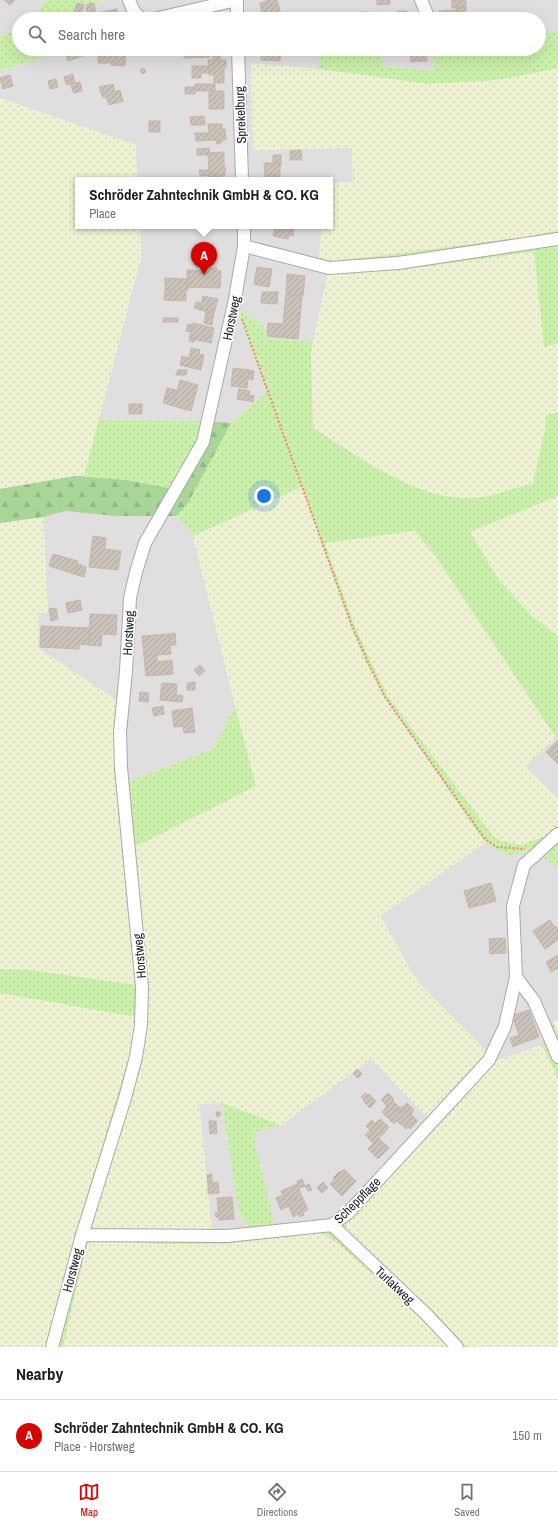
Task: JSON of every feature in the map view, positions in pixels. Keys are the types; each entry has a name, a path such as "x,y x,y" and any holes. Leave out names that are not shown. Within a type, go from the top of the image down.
{"street":[{"path":"129,0 135,12"},
{"path":"185,12 237,0 237,12"},
{"path":"421,0 426,12"},
{"name":"Sprekelburg","path":"238,56 242,177"},
{"path":"244,229 244,246 329,268 398,263 558,239"},
{"name":"Horstweg","path":"52,1347 82,1235 125,1098 136,1057 141,1025 142,987 121,768 120,732 126,671 130,598 145,543 203,442 235,299 244,246"},
{"name":"Scheppflage","path":"82,1235 228,1236 332,1225 348,1213 489,1060 505,1026 513,994 516,977 513,906 524,865 558,834"},
{"path":"516,977 534,1001 558,1057"},
{"path":"513,994 526,990"},
{"name":"Turlakweg","path":"332,1225 426,1314 456,1347"}],"path":[{"path":"235,299 351,624 385,697 485,839 498,847 514,849 530,850 546,846"}],"shaded area":[{"path":"0,0 46,0 38,12 12,12 12,32 0,36"},
{"path":"106,0 558,0 558,31 546,33 546,12 86,12 84,4"},
{"path":"48,56 319,56 319,69 252,64 253,150 352,147 353,182 333,183 333,177 137,177 135,145 0,98 0,71"},
{"path":"381,56 433,56 434,71 382,66"},
{"path":"140,229 322,229 318,270 328,273 313,342 264,338 241,309 240,317 267,392 231,423 205,421 99,419 141,257"},
{"path":"65,511 116,516 176,516 193,536 235,705 214,748 126,783 38,648 39,613 48,611 43,517"},
{"path":"558,736 558,799 525,767"},
{"path":"485,843 507,856 536,850 558,869 558,1020 547,1024 553,1039 542,1045 495,1061 417,981 380,916"},
{"path":"371,1059 428,1118 345,1209 324,1221 275,1227 253,1134 281,1125"},
{"path":"222,1103 238,1210 249,1228 212,1233 199,1104"}],"green space":[{"path":"46,0 106,0 84,4 86,12 38,12"},
{"path":"558,31 558,68 515,77 487,81 428,84 319,69 319,56 381,56 382,66 434,71 433,56 546,56 546,33"},
{"path":"12,32 12,56 48,56 0,71 0,36"},
{"path":"251,63 319,69 428,84 487,81 558,68 558,230 526,237 337,261 320,258 322,229 333,229 333,183 353,182 352,148 253,150"},
{"path":"0,98 136,145 137,177 75,177 75,229 140,229 141,257 84,477 75,476 0,489"},
{"path":"558,230 558,343 544,347 534,252 401,270 328,273 318,270 320,258 337,261 526,237"},
{"path":"535,252 544,346 558,343 558,412 546,415 545,429 533,483 500,493 468,499 441,496 415,487 393,477 313,428 311,353 328,273 401,270"},
{"path":"241,309 264,327 265,338 313,342 311,353 313,428 367,462 407,483 427,491 447,496 475,498 500,493 533,483 545,429 546,415 558,412 558,496 470,532 499,580 533,617 558,636 558,736 556,738 434,554 414,531 325,543 354,624 388,696 494,837 502,841 521,845 546,836 558,824 558,869 536,850 507,856 485,843 384,697 365,661 351,628 302,487 193,536 176,516 116,516 65,511 43,517 0,523 0,489 75,476 84,476 99,419 205,421 231,423 267,392 240,317"},
{"path":"205,421 231,423 188,503 176,516 116,516 65,511 43,517 0,523 0,489 75,476 126,480 173,489 199,442"},
{"path":"302,487 351,628 365,661 384,697 407,733 485,843 380,916 417,981 487,1052 478,1065 428,1118 371,1059 281,1125 222,1103 199,1104 212,1233 93,1227 91,1222 139,1058 133,848 256,786 193,536"},
{"path":"558,496 558,636 533,617 499,580 469,532"},
{"path":"43,517 48,612 39,613 38,648 118,701 138,985 29,970 0,969 0,523"},
{"path":"414,531 434,554 556,738 525,767 558,799 558,824 546,836 521,845 502,841 494,837 388,696 354,624 325,543"},
{"path":"235,705 256,786 133,848 146,988 91,1222 93,1227 98,1228 212,1233 249,1228 238,1210 222,1103 281,1125 253,1134 275,1226 324,1221 345,1209 478,1065 487,1052 495,1061 346,1225 346,1233 433,1310 467,1347 449,1347 401,1299 337,1243 321,1233 226,1244 162,1244 96,1240 87,1244 63,1347 49,1347 80,1219 133,1043 136,1017 0,993 0,969 29,970 138,985 126,783 214,748"},
{"path":"0,993 137,1017 133,1043 104,1141 49,1347 0,1347"},
{"path":"553,1022 558,1034 558,1080 542,1045 553,1039 546,1024"},
{"path":"542,1045 558,1080 558,1347 467,1347 433,1310 346,1233 346,1225 495,1061"},
{"path":"321,1233 337,1243 401,1299 449,1347 63,1347 87,1244 96,1240 162,1244 226,1244"}],"building":[{"path":"4,0 15,0 10,5"},
{"path":"270,0 277,0 280,12 262,12 260,3"},
{"path":"377,0 390,0 390,4 377,5"},
{"path":"451,0 465,0 465,1 452,2"},
{"path":"466,1 466,7 452,8 452,2"},
{"path":"77,3 84,5 82,12 75,12"},
{"path":"94,3 96,12 87,12 86,5"},
{"path":"466,7 466,11 457,12 456,8"},
{"path":"117,9 118,12 101,12"},
{"path":"457,10 457,12 439,12"},
{"path":"407,11 407,12 397,12"},
{"path":"66,56 83,56 68,61"},
{"path":"98,56 101,56 100,63 98,63"},
{"path":"100,56 126,56 125,66 111,65 111,63 100,63"},
{"path":"184,56 210,56 210,57 184,58"},
{"path":"213,56 220,56 220,60 226,60 226,68 224,68 224,83 214,83 214,75 209,75 208,60 213,60"},
{"path":"261,56 281,56 280,61 261,60"},
{"path":"411,56 427,56 427,61 411,62"},
{"path":"192,66 208,66 209,73 201,73 201,78 192,78"},
{"path":"144,68 146,72 142,74 140,70"},
{"path":"73,74 74,79 65,81 64,77"},
{"path":"10,75 13,86 3,89 0,78"},
{"path":"56,79 58,87 50,89 48,81"},
{"path":"74,79 75,83 67,85 65,81"},
{"path":"80,82 81,86 72,89 71,84"},
{"path":"113,84 115,92 120,90 123,101 109,105 106,97 103,98 99,87"},
{"path":"195,84 215,84 215,91 195,91"},
{"path":"81,86 82,91 74,93 72,89"},
{"path":"185,87 195,87 195,94 185,94"},
{"path":"209,91 224,91 224,109 209,109"},
{"path":"204,116 205,125 191,125 190,117"},
{"path":"149,121 160,121 160,132 149,132"},
{"path":"208,124 222,124 222,129 225,129 226,140 223,140 221,143 217,144 216,140 196,141 195,133 209,133"},
{"path":"210,148 208,155 197,155 197,149"},
{"path":"301,150 302,160 290,160 290,151"},
{"path":"224,152 224,167 226,168 224,176 209,177 208,153"},
{"path":"273,155 281,155 281,166 280,163 273,163"},
{"path":"264,163 280,163 280,177 265,177"},
{"path":"199,170 209,170 209,175 200,176"},
{"path":"274,229 290,229 288,239 273,236"},
{"path":"290,229 294,229 293,236 288,235"},
{"path":"257,267 272,269 269,287 254,284"},
{"path":"206,268 217,268 217,271 221,271 220,288 187,287 187,270 206,271"},
{"path":"287,274 305,276 303,296 286,294"},
{"path":"165,278 187,279 188,290 165,290"},
{"path":"165,290 186,290 186,301 164,300"},
{"path":"262,292 278,292 277,304 261,303"},
{"path":"286,294 302,296 298,339 267,336 268,323 283,324"},
{"path":"203,296 218,299 214,313 200,310"},
{"path":"196,302 201,303 200,310 194,308"},
{"path":"206,311 214,313 213,318 205,318"},
{"path":"163,318 178,318 178,322 163,322"},
{"path":"205,318 213,318 212,325 204,323"},
{"path":"193,323 214,328 211,343 189,338"},
{"path":"188,324 192,325 191,332 186,331"},
{"path":"190,338 195,339 194,342 189,341"},
{"path":"191,348 200,350 199,354 204,355 201,370 180,365 182,356 189,358"},
{"path":"233,368 249,370 247,388 231,386"},
{"path":"178,370 187,370 186,375 176,375"},
{"path":"249,370 254,371 253,380 248,379"},
{"path":"180,380 198,385 191,411 163,403 165,396 175,399"},
{"path":"167,388 177,390 175,399 165,397"},
{"path":"239,389 250,391 249,395 254,396 253,402 237,399"},
{"path":"129,404 142,404 142,414 129,414"},
{"path":"93,536 106,538 105,549 121,551 118,570 89,567"},
{"path":"53,554 78,561 74,574 49,566"},
{"path":"78,564 86,567 84,577 74,574"},
{"path":"80,600 82,610 68,613 66,603"},
{"path":"56,608 58,619 51,621 49,609"},
{"path":"90,614 117,615 116,635 102,634 101,646 89,645"},
{"path":"41,626 90,628 89,645 79,644 79,649 40,647"},
{"path":"175,633 176,645 170,645 169,634"},
{"path":"169,634 171,654 157,655 157,662 172,660 173,674 146,676 142,636"},
{"path":"200,665 205,671 199,676 194,670"},
{"path":"195,682 195,690 187,690 187,683"},
{"path":"162,683 177,684 176,695 183,696 182,702 160,700"},
{"path":"140,692 149,693 148,702 139,701"},
{"path":"163,706 164,714 154,716 152,708"},
{"path":"192,708 195,732 184,733 183,726 174,727 172,711"},
{"path":"558,740 558,764 546,752"},
{"path":"491,883 496,901 469,908 464,891"},
{"path":"550,920 556,928 558,927 558,940 545,949 533,931"},
{"path":"505,938 506,953 490,954 489,939"},
{"path":"558,955 558,968 551,972 546,962"},
{"path":"529,1010 539,1037 522,1043 512,1016"},
{"path":"519,1035 522,1043 513,1047 510,1038"},
{"path":"357,1069 362,1074 358,1078 353,1074"},
{"path":"365,1093 368,1095 364,1100 361,1097"},
{"path":"388,1093 394,1099 392,1100 400,1108 398,1110 400,1113 405,1108 403,1107 407,1103 414,1110 411,1114 418,1121 410,1129 408,1127 406,1129 397,1121 394,1124 382,1112 387,1106 381,1100"},
{"path":"369,1094 376,1101 370,1108 363,1101"},
{"path":"402,1106 405,1108 400,1113 398,1110"},
{"path":"216,1112 220,1112 220,1116 217,1117"},
{"path":"380,1119 389,1127 385,1132 376,1123"},
{"path":"372,1120 378,1126 372,1132 366,1126"},
{"path":"209,1121 216,1121 217,1133 210,1134"},
{"path":"378,1126 385,1132 373,1143 365,1135 370,1130 372,1132"},
{"path":"379,1138 389,1148 378,1159 368,1149"},
{"path":"344,1169 356,1181 342,1196 330,1184"},
{"path":"340,1171 341,1172 334,1179 333,1178"},
{"path":"212,1174 212,1182 208,1183 207,1175"},
{"path":"302,1179 305,1186 299,1188 297,1181"},
{"path":"218,1182 219,1193 208,1194 208,1183"},
{"path":"323,1182 328,1188 322,1193 317,1188"},
{"path":"297,1184 301,1194 286,1201 281,1191"},
{"path":"309,1184 312,1190 308,1191 305,1186"},
{"path":"301,1194 308,1210 303,1212 304,1215 300,1217 298,1214 293,1217 287,1201"},
{"path":"283,1195 289,1206 281,1210 276,1198"},
{"path":"232,1197 233,1206 218,1207 217,1198"},
{"path":"233,1206 234,1219 219,1220 219,1217 216,1217 215,1213 218,1213 218,1207"}],"place":[{"name":"Schröder Zahntechnik GmbH & CO. KG","path":"204,275"}]}
